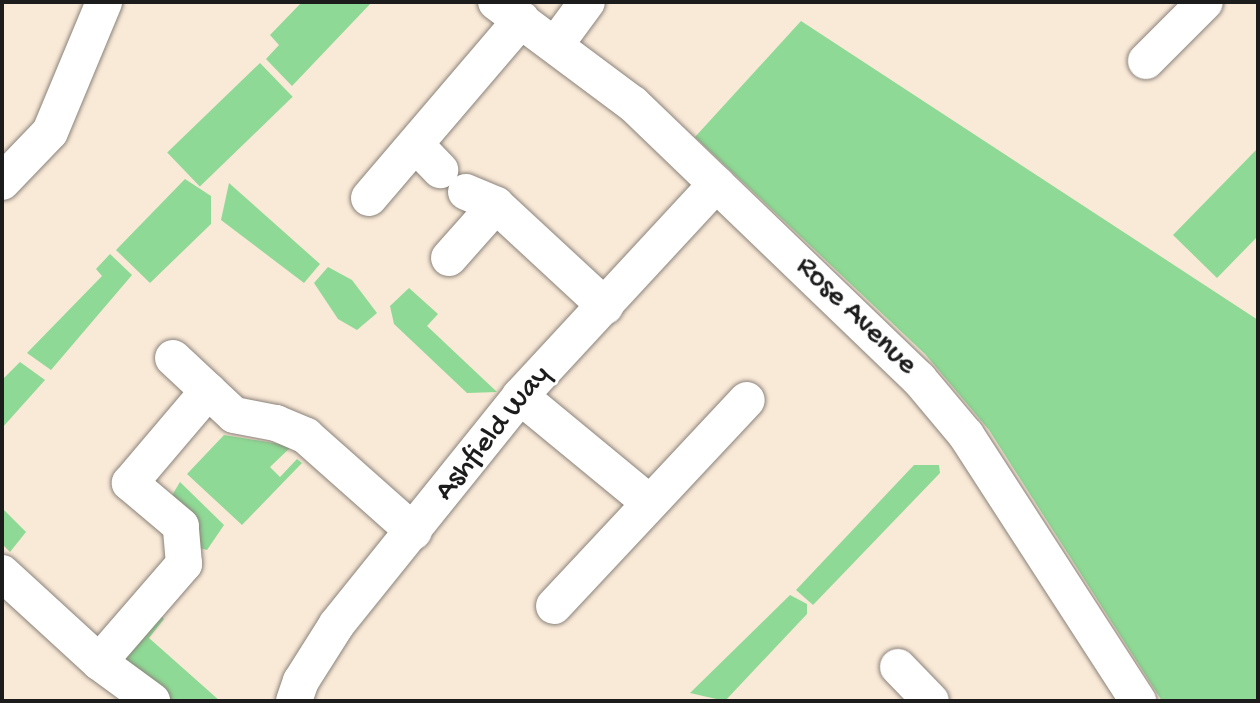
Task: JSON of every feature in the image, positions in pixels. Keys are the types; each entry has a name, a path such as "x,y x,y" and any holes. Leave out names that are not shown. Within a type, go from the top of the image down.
{"street":[{"path":"2,182 50,132 104,2"},
{"path":"556,44 587,2"},
{"path":"1146,61 1205,2"},
{"path":"449,258 454,178 509,10"},
{"name":"Rose Avenue","path":"509,10 633,104 919,379 966,435 1138,701"},
{"path":"369,198 454,178"},
{"path":"454,178 605,306"},
{"name":"Ashfield Way","path":"294,701 301,681 337,624 414,532 520,396 716,184"},
{"path":"173,358 234,415 276,423 306,436 414,532"},
{"path":"99,662 184,564 181,526 130,483 208,391"},
{"path":"520,396 650,503"},
{"path":"554,606 747,400"},
{"path":"7,588 152,701"},
{"path":"898,667 930,700"}],"green space":[{"path":"302,2 372,2 292,86 266,59 279,45 270,35"},
{"path":"801,21 1258,320 1258,701 1162,701 989,430 925,354 695,137"},
{"path":"260,63 293,97 200,186 167,153"},
{"path":"1258,148 1258,236 1217,278 1173,235"},
{"path":"185,179 211,196 211,224 150,283 116,250"},
{"path":"229,183 320,264 304,283 221,220"},
{"path":"110,254 132,275 51,370 27,353 102,276 96,269"},
{"path":"328,267 352,280 377,313 357,330 338,319 314,283"},
{"path":"409,288 438,314 427,326 497,392 467,393 394,324 390,306"},
{"path":"20,362 45,380 2,428 2,380"},
{"path":"224,435 292,446 270,467 280,477 297,459 302,463 242,525 187,474"},
{"path":"914,465 939,465 940,473 813,605 796,590"},
{"path":"180,482 224,525 207,550 199,548 171,497"},
{"path":"2,508 26,532 10,552 2,544"},
{"path":"790,595 807,604 807,614 725,701 690,693"},
{"path":"160,614 164,619 149,638 220,701 168,701 127,665 125,657"}]}
